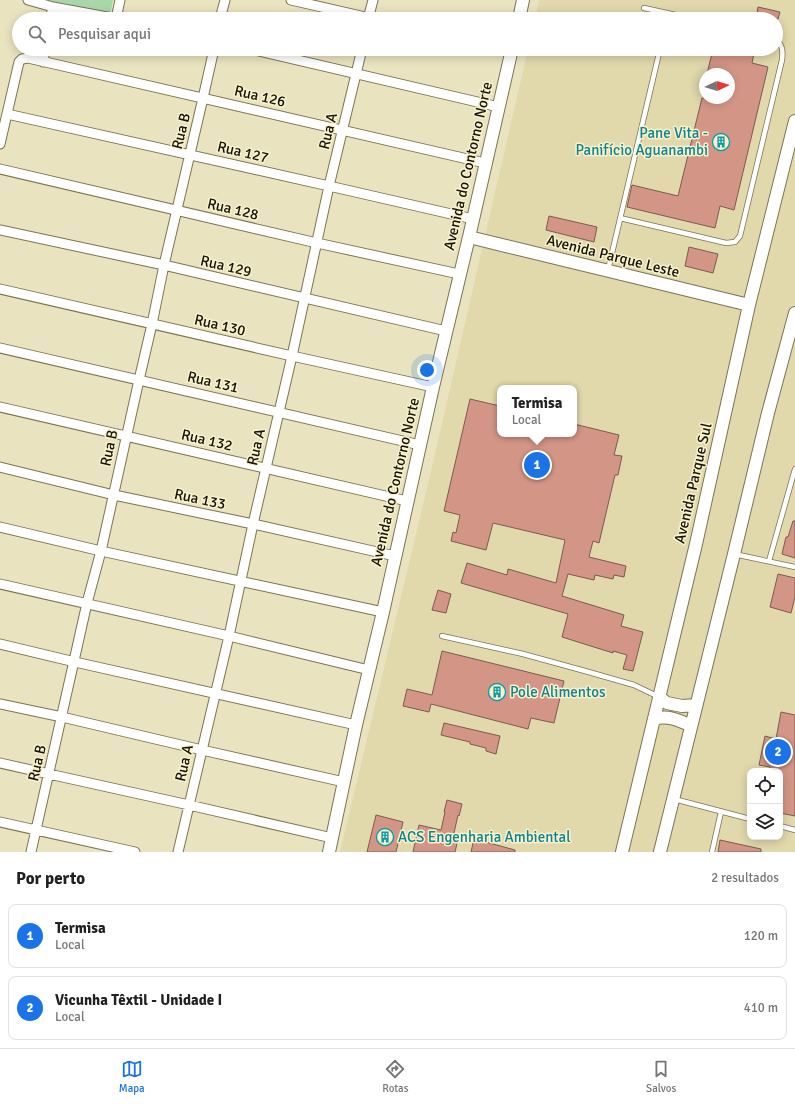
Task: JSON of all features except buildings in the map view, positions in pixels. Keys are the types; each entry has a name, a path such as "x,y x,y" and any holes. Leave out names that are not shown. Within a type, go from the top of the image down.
{"street":[{"path":"28,0 52,7 79,12"},
{"path":"118,12 120,0"},
{"path":"222,12 225,0"},
{"path":"291,0 341,12"},
{"path":"371,12 372,0"},
{"path":"520,12 523,0"},
{"path":"51,12 52,7"},
{"path":"43,62 44,56"},
{"name":"Rua B","path":"32,852 87,603 101,551 164,265 212,56"},
{"path":"281,56 499,107"},
{"name":"Rua A","path":"178,852 229,636 329,186 360,56"},
{"name":"Avenida do Contorno Norte","path":"329,852 356,725 383,612 433,387 499,107 509,56"},
{"name":"Rua 126","path":"7,114 19,62 22,59 28,58 485,163"},
{"path":"0,144 7,114"},
{"name":"Rua 127","path":"7,114 473,219"},
{"name":"Avenida Parque Sul","path":"622,852 696,544 749,305 795,121"},
{"name":"Rua 128","path":"0,169 317,243 460,274"},
{"name":"Rua 129","path":"0,230 164,265 446,331"},
{"name":"Avenida Parque Leste","path":"469,237 749,305"},
{"name":"Rua 130","path":"0,289 433,387"},
{"path":"660,852 768,414 795,313"},
{"name":"Rua 131","path":"0,348 420,445"},
{"name":"Rua 132","path":"0,407 407,501"},
{"name":"Rua 133","path":"0,467 114,494 395,556"},
{"path":"0,527 101,551 383,612"},
{"path":"0,584 229,636 369,670"},
{"path":"0,644 356,725"},
{"path":"659,697 667,704 682,706 696,705"},
{"path":"0,704 344,782"},
{"path":"654,719 662,716 680,720 691,726"},
{"path":"0,763 332,838"},
{"path":"0,822 135,852"}],"lane":[{"path":"644,8 664,12"},
{"path":"607,271 658,56"},
{"path":"620,218 726,243 735,242 740,236 782,56"},
{"path":"769,561 795,469"},
{"path":"734,554 795,567"},
{"path":"442,636 585,671 634,685 659,697"},
{"path":"674,799 747,818"},
{"path":"712,852 721,812"},
{"path":"783,827 795,830"}],"shaded area":[{"path":"539,0 795,0 795,852 340,852 432,467 526,56 783,56 783,12 536,12"}],"green space":[{"path":"42,0 113,0 111,12 93,12"}],"place":[{"name":"Pane Vita - Panifício Aguanambi","path":"721,142"},
{"name":"Termisa","path":"537,465"},
{"name":"Pole Alimentos","path":"497,692"},
{"name":"Vicunha Têxtil - Unidade I","path":"778,752"},
{"name":"ACS Engenharia Ambiental","path":"385,837"}]}
